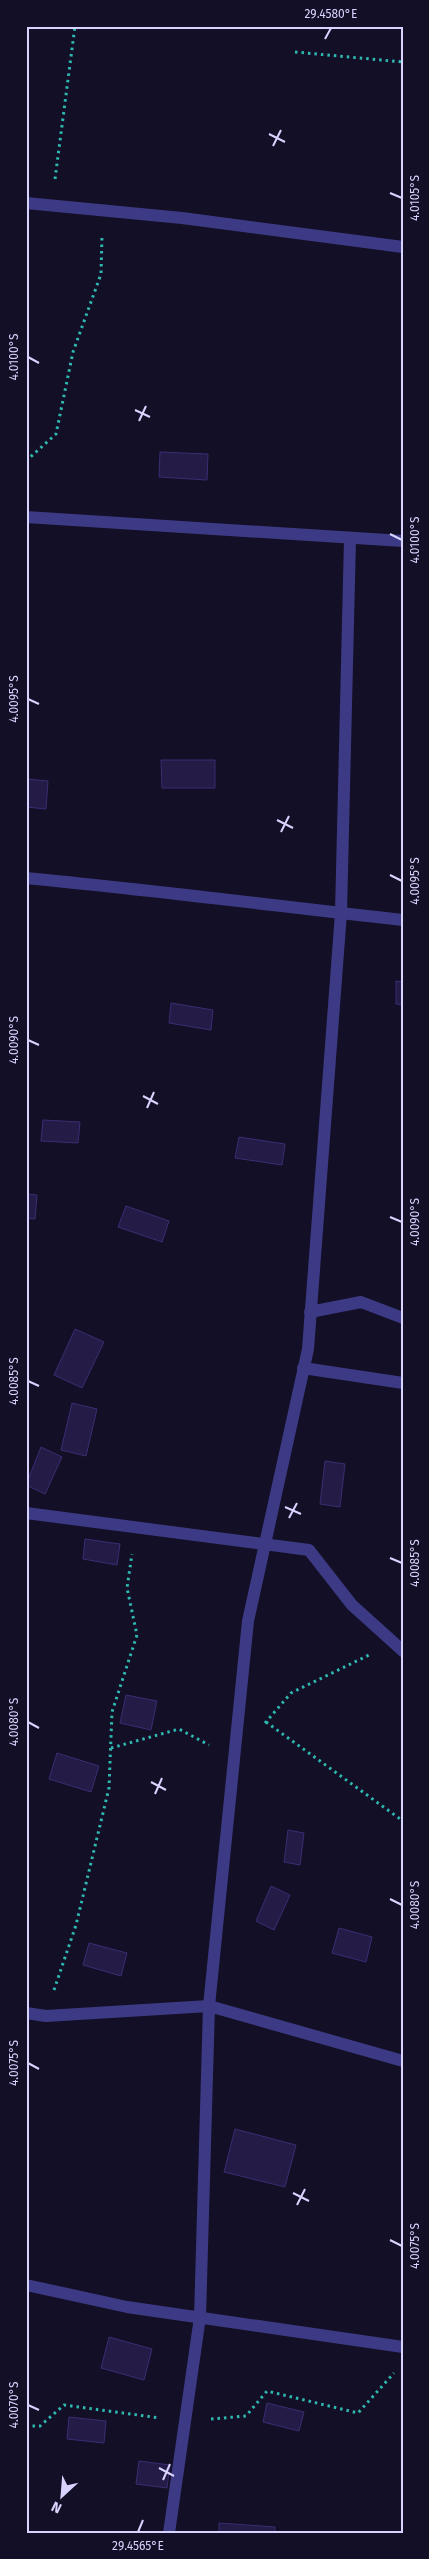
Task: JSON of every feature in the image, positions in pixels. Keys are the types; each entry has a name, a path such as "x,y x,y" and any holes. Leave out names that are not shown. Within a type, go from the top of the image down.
{"street":[{"path":"26,203 182,218 403,247"},
{"path":"26,518 403,541"},
{"path":"169,2533 200,2317 209,2006 248,1621 308,1349 341,913 350,539"},
{"path":"26,878 150,890 288,909 403,920"},
{"path":"310,1312 361,1302 403,1318"},
{"path":"303,1368 403,1382"},
{"path":"26,1512 309,1550 352,1605 403,1651"},
{"path":"26,2013 46,2016 209,2006 403,2061"},
{"path":"26,2284 126,2307 403,2346"}],"path":[{"path":"26,460 56,434 73,352 101,274 103,236 75,207 55,179 75,26"},
{"path":"295,52 403,62"},
{"path":"46,2016 76,1924 109,1788 112,1712 137,1635 127,1588 136,1528"},
{"path":"266,1722 403,1821"},
{"path":"26,2426 40,2426 64,2405 184,2421 246,2416 267,2391 358,2413 396,2370"}],"building":[{"path":"160,452 208,454 207,480 159,477"},
{"path":"161,760 215,760 215,788 162,788"},
{"path":"26,779 48,781 46,809 26,807"},
{"path":"396,981 403,982 403,1005 396,1004"},
{"path":"171,1003 213,1010 211,1030 169,1023"},
{"path":"43,1120 80,1122 78,1143 41,1141"},
{"path":"239,1137 285,1144 282,1165 235,1158"},
{"path":"26,1194 37,1195 35,1219 26,1218"},
{"path":"126,1206 169,1221 162,1242 118,1227"},
{"path":"75,1329 104,1342 82,1388 54,1375"},
{"path":"72,1403 97,1409 86,1456 61,1450"},
{"path":"41,1447 62,1457 45,1494 26,1485"},
{"path":"325,1461 345,1464 340,1507 320,1504"},
{"path":"85,1539 120,1544 117,1565 83,1559"},
{"path":"126,1695 157,1701 151,1730 120,1723"},
{"path":"57,1753 99,1766 91,1792 49,1779"},
{"path":"288,1830 304,1833 300,1865 284,1862"},
{"path":"271,1886 290,1895 274,1930 256,1921"},
{"path":"339,1928 372,1937 366,1962 332,1953"},
{"path":"89,1943 127,1953 121,1976 83,1965"},
{"path":"235,2129 296,2145 285,2187 224,2172"},
{"path":"109,2337 152,2349 144,2380 101,2368"},
{"path":"267,2403 304,2412 299,2431 263,2422"},
{"path":"69,2417 106,2421 104,2443 67,2439"},
{"path":"139,2461 170,2465 167,2488 136,2484"},
{"path":"219,2523 275,2527 275,2533 219,2533"}]}
